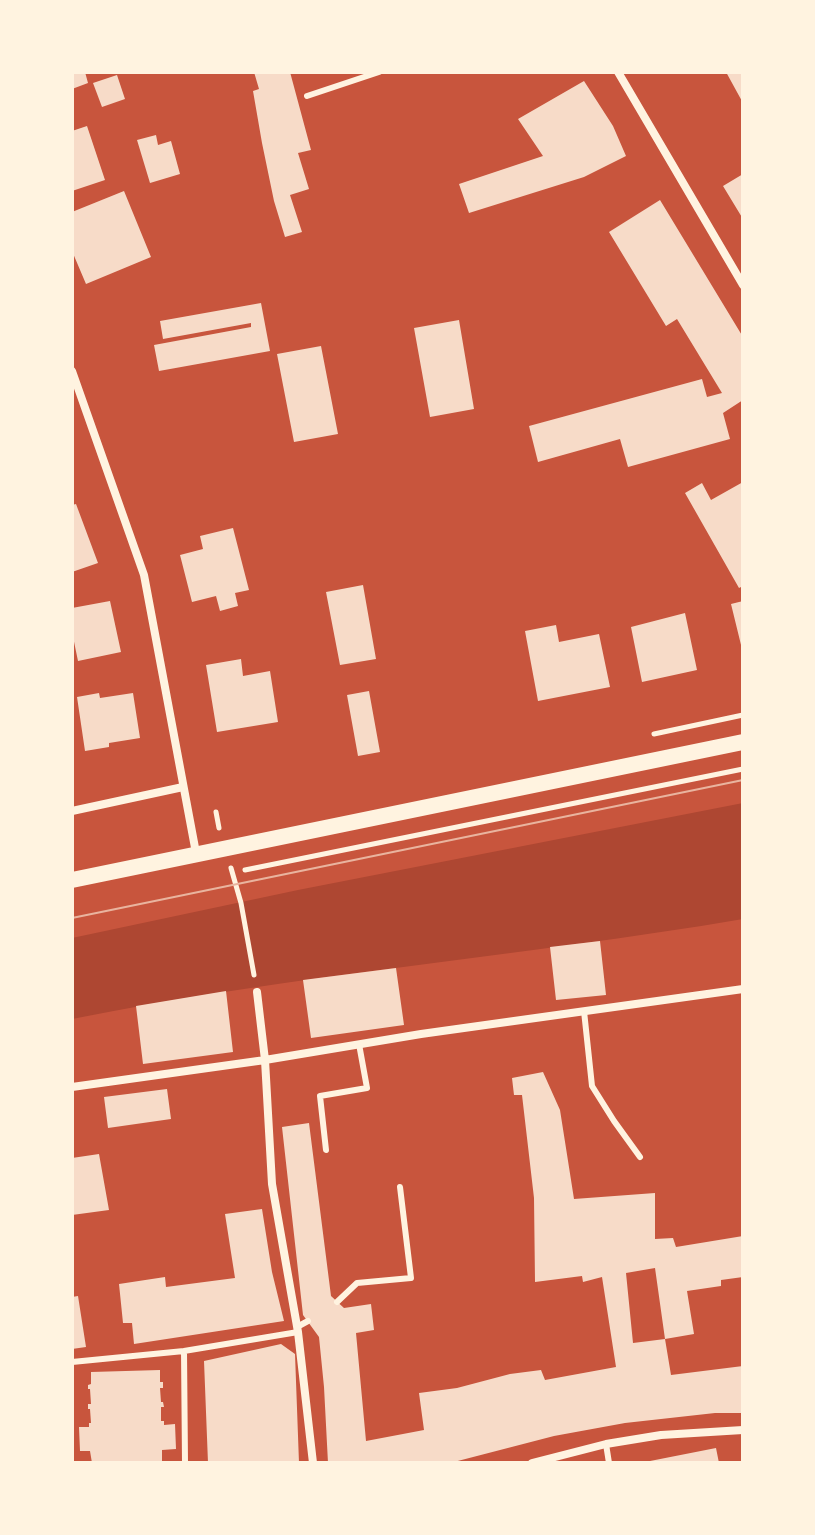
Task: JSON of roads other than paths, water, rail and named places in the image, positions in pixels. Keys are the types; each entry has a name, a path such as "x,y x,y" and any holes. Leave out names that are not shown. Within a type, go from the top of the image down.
{"main road":[{"path":"72,880 743,742"}],"street":[{"path":"618,72 743,285"},
{"path":"72,371 144,575 196,853"},
{"path":"72,811 183,787"},
{"path":"72,1087 743,989"},
{"path":"257,992 265,1060 272,1184 297,1329 313,1463"},
{"path":"532,1463 606,1444 661,1435 743,1430"}],"lane":[{"path":"307,96 379,72"},
{"path":"584,1011 592,1086 640,1157"},
{"path":"326,1150 320,1096 367,1088 359,1044"},
{"path":"337,1302 357,1283 411,1278 400,1187"},
{"path":"72,1362 184,1351 297,1329 308,1321"},
{"path":"184,1351 185,1463"},
{"path":"606,1444 609,1463"}],"tram line":[{"path":"72,918 743,780"}]}
